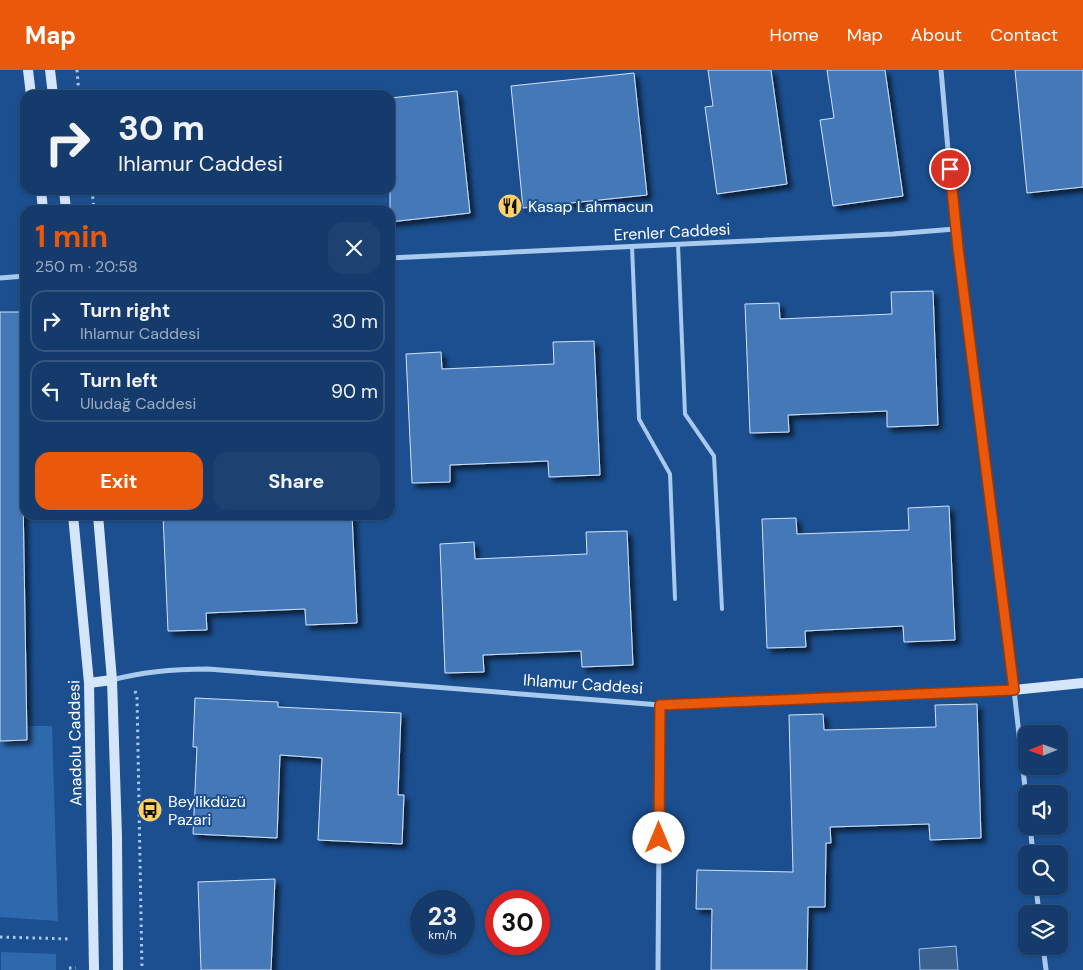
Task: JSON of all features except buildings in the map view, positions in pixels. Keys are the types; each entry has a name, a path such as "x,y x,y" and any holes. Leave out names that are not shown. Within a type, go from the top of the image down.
{"main road":[{"path":"28,70 30,90"},
{"path":"50,70 52,90"},
{"name":"Anadolu Caddesi","path":"73,520 89,683 94,970"},
{"path":"98,520 112,680 117,836 118,970"},
{"path":"89,683 112,680"},
{"name":"Ihlamur Caddesi","path":"1014,690 1083,683"}],"street":[{"path":"941,70 955,229 1025,785"},
{"name":"Erenler Caddesi","path":"395,258 893,234 955,229"},
{"path":"0,278 20,276"},
{"name":"Ihlamur Caddesi","path":"112,680 163,670 208,669 660,705 1014,690"},
{"path":"658,970 660,705"},
{"path":"1044,955 1046,970"}],"lane":[{"path":"678,244 685,414 714,456 722,609"},
{"path":"632,246 639,419 670,474 675,599"}],"path":[{"path":"76,70 78,90"},
{"path":"0,937 70,939"}],"shaded area":[{"path":"27,726 52,726 58,921 0,917 0,741 27,740"},
{"path":"956,946 958,970 920,970 919,949"},
{"path":"1,952 56,954 56,970 1,970"}],"place":[{"name":"Kasap Lahmacun","path":"510,206"},
{"name":"Beylikdüzü Pazari","path":"150,810"}],"route":[{"path":"659,838 660,705 1014,690 955,229 950,169"}]}
